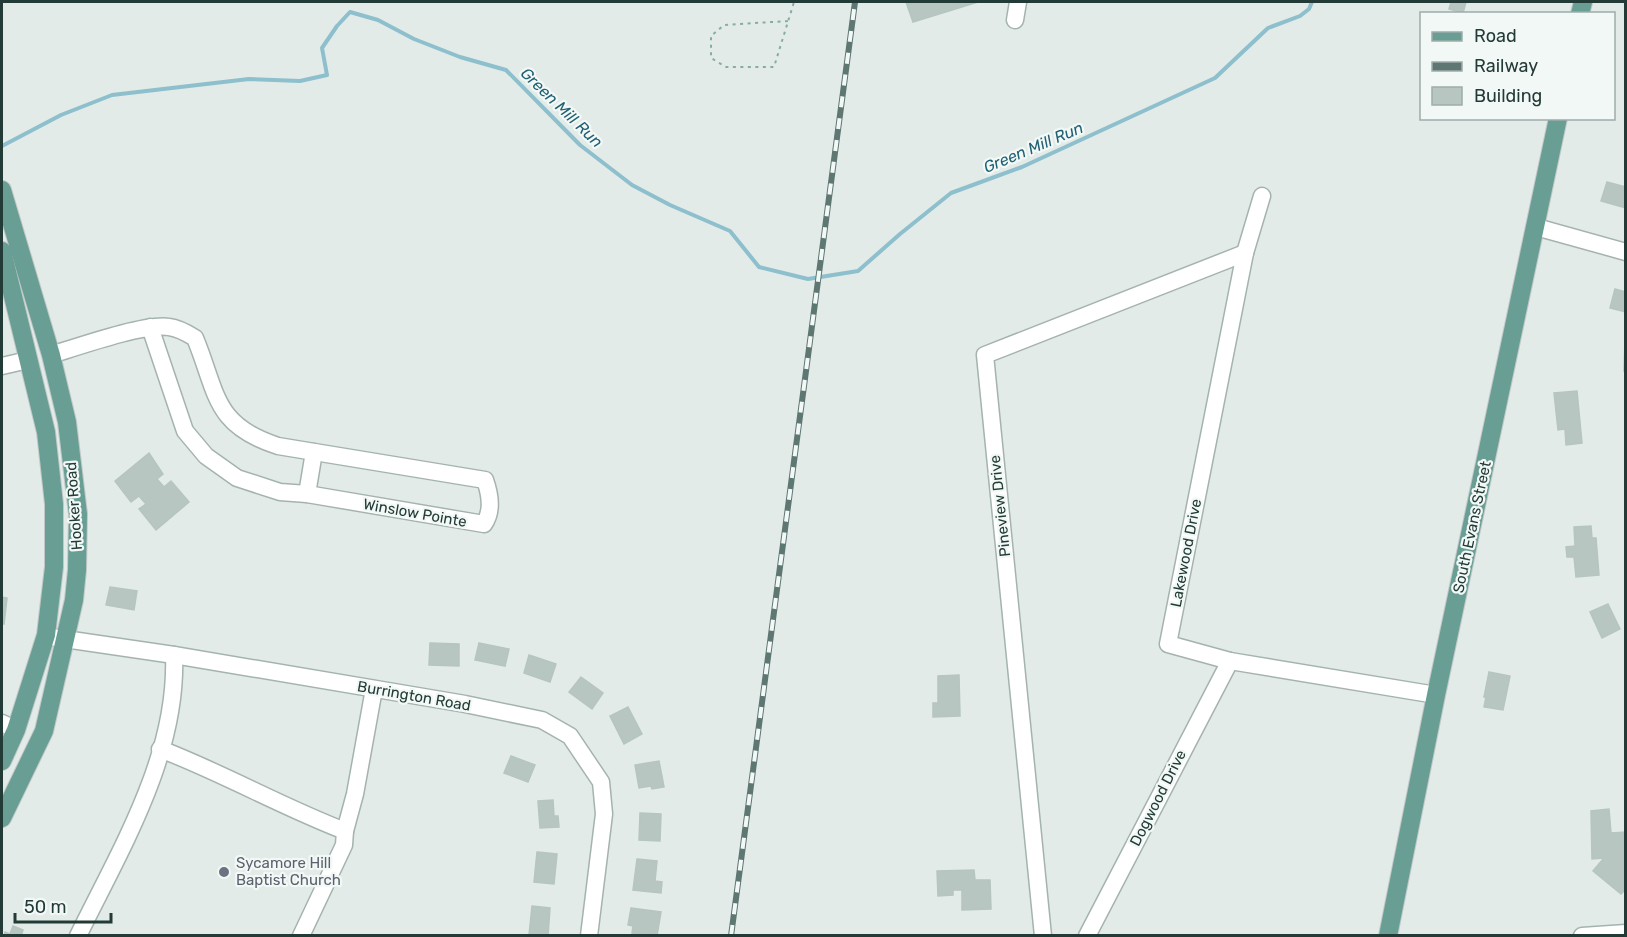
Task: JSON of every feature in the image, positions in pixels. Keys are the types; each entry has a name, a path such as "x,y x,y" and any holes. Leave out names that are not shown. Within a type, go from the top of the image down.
{"main road":[{"name":"South Evans Street","path":"1388,936 1436,695 1558,120"},
{"name":"Hooker Road","path":"2,190 51,355 67,422 78,514 78,570 74,600 44,731 2,819"},
{"name":"Hooker Road","path":"2,251 46,432 54,504 54,567 46,635 9,726 2,761"}],"street":[{"path":"1015,20 1018,2"},
{"name":"Lakewood Drive","path":"1262,196 1245,253 1168,644 1230,661 1436,695"},
{"path":"1536,227 1626,252"},
{"name":"Pineview Drive","path":"1043,936 985,355 1245,253"},
{"name":"Winslow Pointe","path":"51,355 150,327 168,327 195,338 222,410 237,427 257,439 278,446 485,480 490,495 489,518 484,524 306,494 280,492 237,478 206,456 185,431 150,327"},
{"path":"2,366 28,360"},
{"path":"306,494 314,452"},
{"name":"Burrington Road","path":"46,635 374,689 542,720 570,736 601,782 604,814 589,936"},
{"path":"78,936 140,811 169,720 175,673 174,655"},
{"name":"Dogwood Drive","path":"1087,936 1230,661"},
{"path":"301,936 344,845 374,689"},
{"path":"160,749 220,774 284,806 345,831"},
{"path":"1582,936 1626,933"}],"path":[{"path":"788,21 724,25 711,36 711,58 726,67 774,67 794,2"}],"building":[{"path":"906,2 978,2 913,22"},
{"path":"1451,2 1466,2 1463,12 1449,9"},
{"path":"1607,182 1626,187 1626,208 1601,201"},
{"path":"1615,289 1626,292 1626,312 1610,308"},
{"path":"1625,341 1626,371 1624,371"},
{"path":"1577,391 1582,443 1566,445 1565,429 1558,430 1554,393"},
{"path":"149,453 163,474 157,479 164,487 171,481 189,502 156,530 139,509 146,504 139,496 131,502 115,481"},
{"path":"1591,526 1592,538 1596,538 1599,575 1576,577 1574,557 1567,557 1566,547 1575,546 1574,527"},
{"path":"110,587 137,591 134,610 106,605"},
{"path":"2,597 7,598 4,624 2,624"},
{"path":"1608,604 1620,629 1602,638 1590,612"},
{"path":"430,643 459,644 459,666 429,665"},
{"path":"479,643 509,649 505,666 475,660"},
{"path":"529,655 556,664 550,682 524,673"},
{"path":"1489,672 1510,676 1503,710 1484,707"},
{"path":"959,675 960,716 933,717 933,703 938,703 938,676"},
{"path":"581,677 603,693 592,709 569,692"},
{"path":"628,707 642,734 624,744 610,716"},
{"path":"511,756 535,765 528,782 504,773"},
{"path":"659,761 664,787 639,788 635,765"},
{"path":"553,800 554,816 558,816 559,827 540,828 538,801"},
{"path":"1609,809 1611,833 1626,832 1626,889 1621,894 1593,871 1604,858 1592,859 1591,811"},
{"path":"640,813 661,814 660,841 639,840"},
{"path":"537,852 557,854 554,884 534,882"},
{"path":"637,859 657,861 655,881 662,882 661,893 633,890"},
{"path":"974,870 975,880 990,880 991,909 962,910 962,890 953,890 953,895 938,896 937,871"},
{"path":"532,906 550,908 548,936 529,935"},
{"path":"631,908 661,912 657,936 632,933 633,926 628,925"},
{"path":"13,926 23,930 21,936 4,936 5,932 10,934"}],"waterway":[{"name":"Green Mill Run","path":"2,146 61,115 112,95 249,79 300,81 327,75 322,48 350,12 378,20 414,39 460,57 506,70 580,145 632,185 670,205 730,231 759,267 808,279 858,271 951,193 1022,167 1215,78 1268,28 1300,16 1309,9 1312,2"}],"railway":[{"path":"731,936 855,2"}],"place":[{"name":"Sycamore Hill Baptist Church","path":"224,872"}]}
